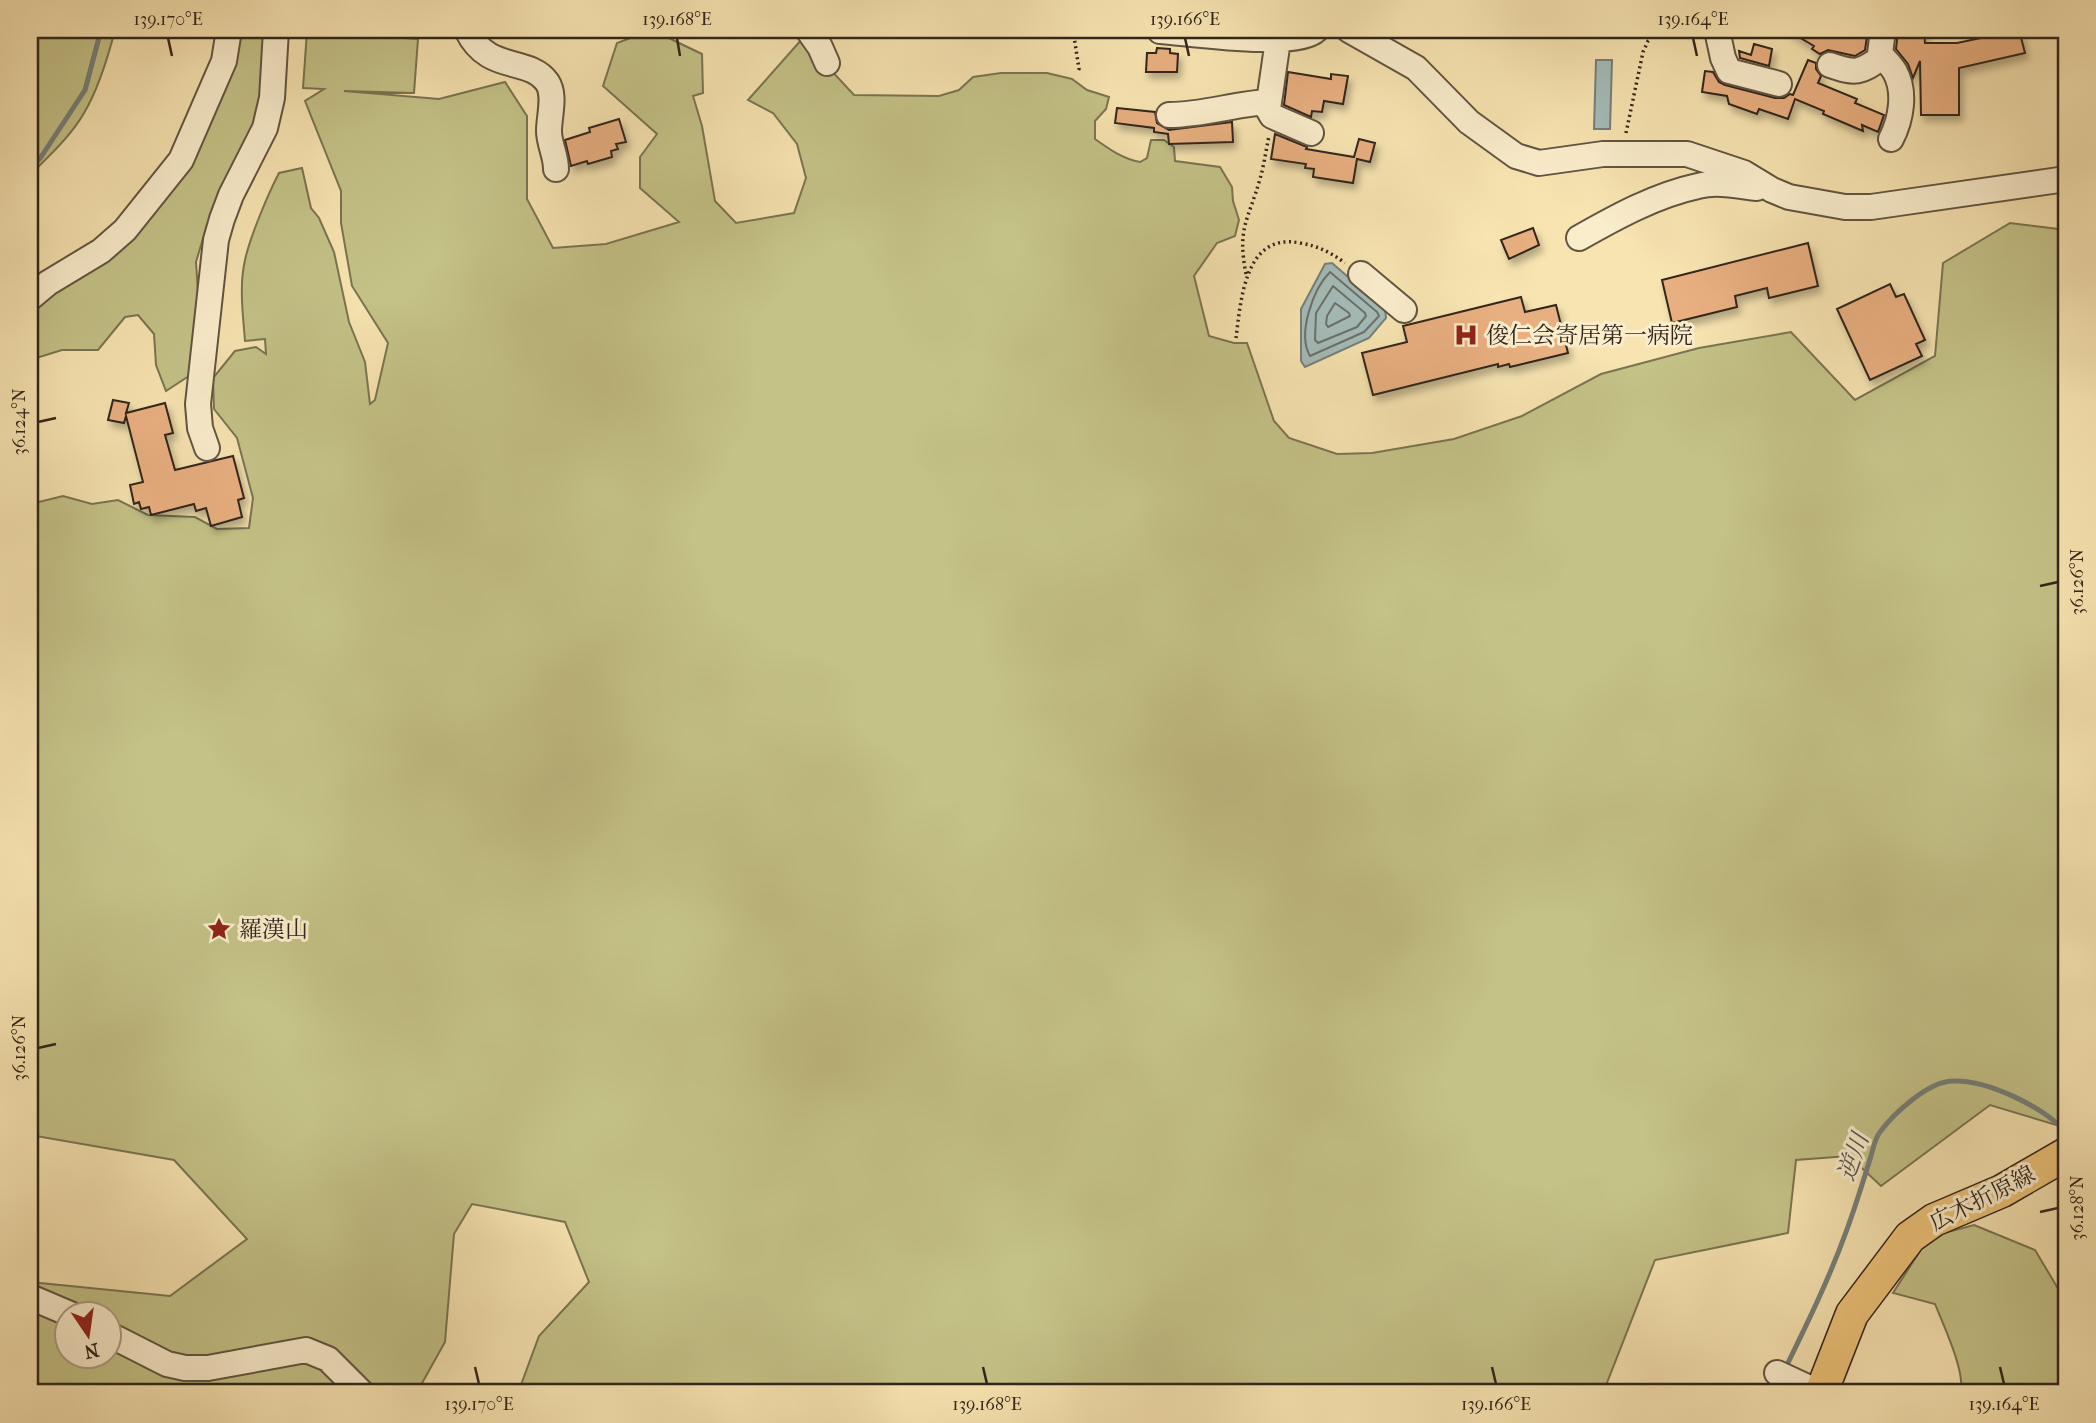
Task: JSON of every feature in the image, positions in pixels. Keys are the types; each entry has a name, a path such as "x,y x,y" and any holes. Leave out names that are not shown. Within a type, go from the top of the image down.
{"main road":[{"name":"広木折原線","path":"1820,1393 1852,1314 1910,1237 1934,1220 2002,1191 2066,1154"}],"street":[{"path":"30,298 101,251 125,230 181,160 224,61 229,30"},
{"path":"207,448 200,428 198,404 216,240 231,195 265,128 272,98 276,30"},
{"path":"467,30 484,53 502,63 535,72 548,84 551,97 549,131 556,169"},
{"path":"808,30 827,63"},
{"path":"1160,31 1278,40 1311,35 1316,30"},
{"path":"1349,30 1416,68 1469,121 1516,156 1539,163 1580,156 1687,154 1744,173 1789,197 1844,206 1871,207 2066,179"},
{"path":"1717,30 1723,58 1729,71 1779,84"},
{"path":"1884,30 1880,54 1898,77 1899,89 1900,117 1891,138"},
{"path":"1270,109 1278,40"},
{"path":"1830,65 1850,72 1859,72 1882,57"},
{"path":"1168,115 1199,114 1241,104 1270,109 1311,133"},
{"path":"1579,239 1617,217 1699,185 1730,184 1772,190"},
{"path":"1361,274 1404,310"},
{"path":"30,1297 52,1306"},
{"path":"122,1341 167,1364 186,1368 208,1368 306,1350 328,1359 362,1393"},
{"path":"1777,1373 1820,1393"}],"path":[{"path":"1073,30 1079,69 1077,73"},
{"path":"1616,154 1625,137 1643,52 1648,41 1659,30"},
{"path":"1247,276 1242,237 1245,220 1260,179 1270,109"},
{"path":"1236,338 1247,276 1256,258 1276,242 1291,241 1317,246 1329,251 1361,274"}],"shaded area":[{"path":"30,30 115,30 99,83 84,113 66,138 30,175"},
{"path":"235,30 271,30 260,115 207,225 196,262 199,309 195,372 166,391 156,365 154,334 138,315 125,317 98,350 62,350 30,360 30,305 189,161 210,125 223,90"},
{"path":"652,30 702,54 703,93 693,96 702,126 715,201 736,223 794,213 806,178 797,144 773,113 748,100 802,39 854,95 939,96 959,90 973,77 1001,73 1047,73 1072,79 1087,90 1109,97 1106,109 1095,121 1095,139 1111,150 1140,162 1147,158 1151,140 1164,140 1174,147 1175,161 1220,167 1232,187 1239,220 1235,236 1217,243 1194,276 1209,336 1234,343 1247,343 1274,421 1289,438 1337,454 1372,453 1454,439 1522,416 1601,374 1699,348 1791,332 1855,400 1935,356 1943,263 2010,223 2066,230 2066,1128 1990,1105 1881,1186 1849,1156 1796,1160 1788,1233 1655,1260 1603,1393 518,1393 539,1336 589,1282 565,1222 472,1204 454,1234 445,1342 421,1385 422,1393 30,1393 30,1280 170,1296 247,1239 174,1160 30,1135 30,507 35,503 63,496 92,504 118,500 148,515 195,517 217,529 249,528 253,498 237,438 214,409 213,378 235,351 256,347 266,354 265,339 245,341 242,280 251,240 279,173 302,168 311,208 319,218 334,252 349,322 365,362 370,404 375,400 388,343 352,286 341,223 341,191 305,101 324,89 303,88 307,31 418,39 414,93 344,91 439,99 505,82 527,116 527,199 553,248 606,244 679,222 640,188 640,157 657,134 603,86 617,43"},
{"path":"1974,1225 2035,1250 2066,1302 2066,1393 1960,1393 1957,1362 1935,1304 1893,1293 1929,1237"}],"water":[{"path":"1596,60 1612,60 1610,129 1594,129"},
{"path":"1332,263 1385,309 1386,318 1369,338 1305,367 1301,361 1301,309 1325,264"}],"building":[{"path":"1787,30 1868,30 1865,50 1855,56 1828,50 1820,54 1812,49 1814,46"},
{"path":"1898,30 1924,30 1925,43 1957,43 2019,30 2025,53 1959,68 1959,115 1921,115 1920,61 1913,78 1908,64 1896,49"},
{"path":"1754,44 1772,49 1769,66 1740,58 1739,51 1751,55"},
{"path":"1157,48 1170,49 1170,53 1178,54 1177,72 1146,72 1147,53 1156,53"},
{"path":"1808,60 1816,63 1816,69 1821,76 1818,83 1857,99 1855,103 1884,115 1878,132 1862,125 1863,131 1795,99 1788,119 1759,109 1757,114 1729,104 1727,96 1702,92 1705,71 1713,72 1719,82 1725,85 1784,98 1793,95"},
{"path":"1288,72 1331,79 1331,74 1348,76 1343,104 1324,101 1322,112 1312,111 1311,117 1284,105"},
{"path":"1117,108 1155,112 1157,123 1169,130 1232,122 1233,142 1169,144 1168,134 1154,132 1154,128 1115,123"},
{"path":"619,119 626,142 616,144 618,149 611,151 612,157 571,166 565,140 590,132 589,128"},
{"path":"1275,134 1307,147 1306,149 1354,157 1359,139 1375,143 1370,162 1357,159 1353,183 1313,177 1314,169 1305,168 1306,164 1271,159"},
{"path":"1533,228 1539,245 1509,259 1501,240"},
{"path":"1808,243 1818,286 1769,298 1767,288 1735,296 1737,307 1672,323 1662,280"},
{"path":"1890,284 1896,297 1904,294 1925,340 1916,344 1922,356 1870,380 1837,309"},
{"path":"1521,297 1525,312 1556,305 1568,353 1510,367 1509,364 1498,367 1498,364 1373,395 1362,353 1407,342 1403,326"},
{"path":"113,400 129,403 126,413 165,403 173,433 165,435 175,470 233,456 244,498 238,500 242,517 211,526 206,508 196,511 194,504 151,515 149,507 141,509 139,502 134,504 130,485 143,482 126,416 124,423 108,420"}],"waterway":[{"path":"30,169 41,157 85,90 101,30"},
{"name":"逆川","path":"1785,1369 1839,1250 1877,1137 1903,1108 1933,1087 1952,1081 1966,1082 2013,1096 2043,1113 2066,1132"},
{"name":"逆川","path":"1773,1393 1779,1380"}],"place":[{"name":"俊仁会寄居第一病院","path":"1466,335"},
{"name":"羅漢山","path":"219,929"}]}
